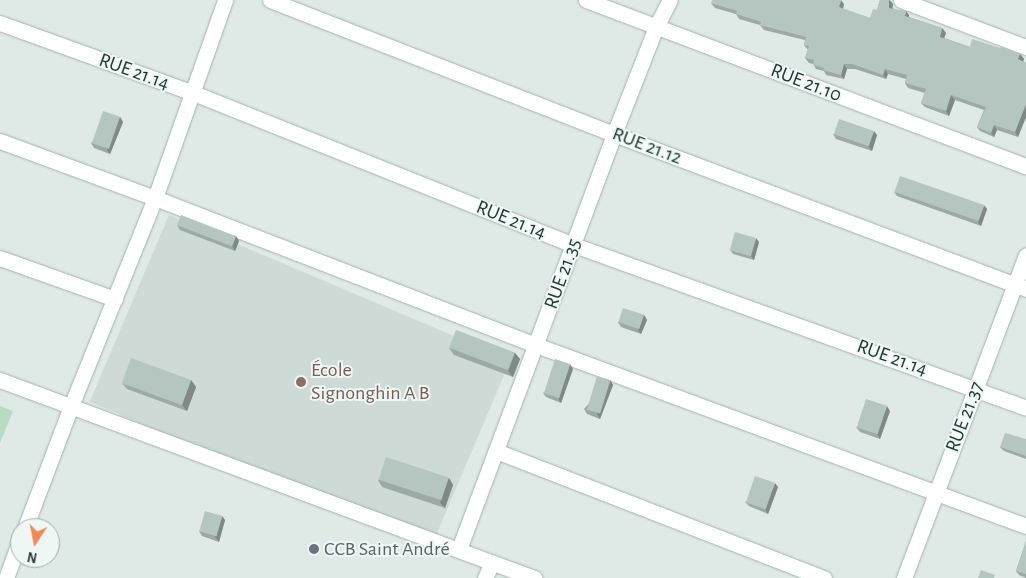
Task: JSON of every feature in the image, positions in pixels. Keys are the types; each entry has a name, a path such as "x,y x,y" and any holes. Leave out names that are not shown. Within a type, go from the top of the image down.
{"street":[{"path":"29,518 71,406 155,198 225,0"},
{"name":"RUE 21.12","path":"270,0 614,134 1020,287"},
{"name":"RUE 21.10","path":"586,0 604,4 656,26 1026,166"},
{"name":"RUE 21.35","path":"459,549 614,134 656,26 670,0"},
{"path":"901,0 1026,47"},
{"name":"RUE 21.14","path":"0,23 192,92 574,245 975,388 1026,408"},
{"path":"0,141 155,198 536,345 1026,526"},
{"name":"RUE 21.37","path":"904,578 975,388 1020,287 1026,255"},
{"path":"0,258 115,299"},
{"path":"0,380 534,578"},
{"path":"496,451 824,578"},
{"path":"486,578 492,562"}],"shaded area":[{"name":"École Signonghin A B","path":"169,215 511,360 431,547 90,402"}],"green space":[{"path":"0,406 13,411 0,443"}],"building":[{"path":"712,0 841,0 839,7 870,18 873,9 877,10 880,0 889,0 889,8 906,11 905,16 942,28 940,37 970,47 972,39 1000,48 1001,46 1020,54 1018,59 1026,63 1026,104 1015,132 994,125 991,133 977,127 986,107 951,95 946,111 921,103 926,89 905,83 907,75 885,69 883,75 852,64 844,64 841,75 823,70 824,68 813,65 814,60 805,58 809,46 804,45 806,37 760,25 761,22 736,14 737,11 711,3"},
{"path":"103,111 120,117 109,149 92,143"},
{"path":"839,119 874,131 869,146 834,134"},
{"path":"900,176 984,205 979,221 894,192"},
{"path":"181,215 236,236 232,246 177,225"},
{"path":"735,232 756,238 751,256 730,250"},
{"path":"623,308 644,315 639,329 618,322"},
{"path":"456,330 515,353 508,370 449,348"},
{"path":"131,358 191,380 182,405 122,383"},
{"path":"555,359 570,364 559,398 544,393"},
{"path":"597,376 610,380 600,414 587,409"},
{"path":"866,399 887,406 878,434 857,428"},
{"path":"1005,433 1026,439 1026,456 1000,447"},
{"path":"386,457 449,477 441,500 379,480"},
{"path":"755,476 775,483 766,509 746,502"},
{"path":"205,511 222,516 217,536 199,531"},
{"path":"1026,541 1026,574 1016,571"},
{"path":"981,570 995,575 994,578 978,578"}],"place":[{"name":"École Signonghin A B","path":"301,382"},
{"name":"CCB Saint André","path":"314,549"}]}
